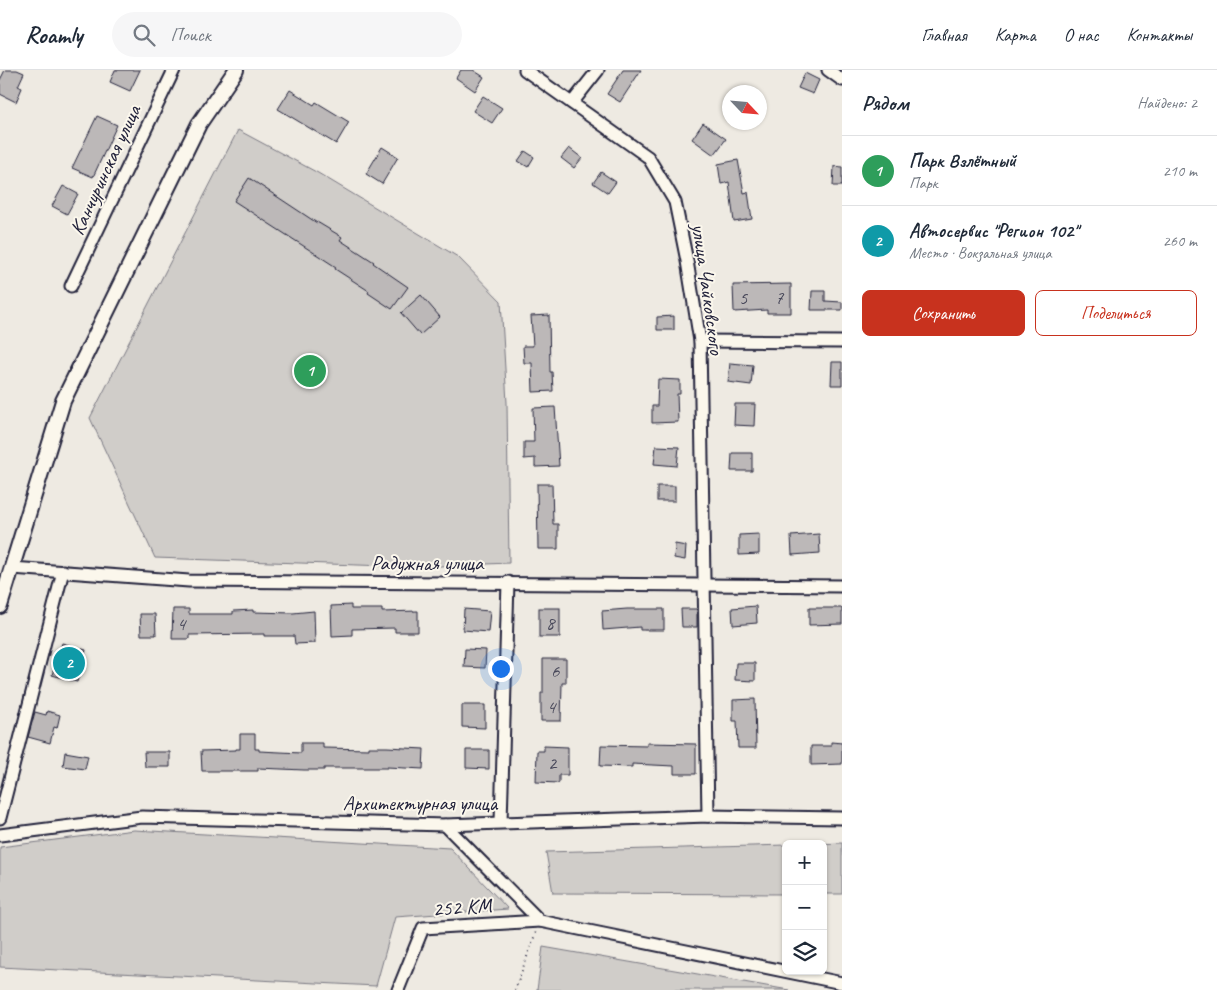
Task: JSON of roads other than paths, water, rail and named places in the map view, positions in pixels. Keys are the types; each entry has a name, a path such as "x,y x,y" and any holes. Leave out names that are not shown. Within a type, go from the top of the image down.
{"main road":[{"path":"0,606 62,401 199,124 236,70"}],"street":[{"name":"Канчуринская улица","path":"71,286 174,70"},
{"name":"улица Чайковского","path":"525,70 648,157 675,202 700,341 708,816"},
{"path":"572,103 598,70"},
{"path":"828,70 842,80"},
{"path":"700,341 842,342"},
{"name":"Радужная улица","path":"12,568 189,581 842,586"},
{"path":"0,818 63,572"},
{"path":"502,822 508,582"},
{"name":"Архитектурная улица","path":"0,835 142,817 445,825 708,816 842,818"},
{"path":"445,825 540,920 842,983"},
{"name":"252 КМ","path":"398,990 423,928 540,920"}],"place":[{"name":"Парк Взлётный","path":"310,371"},
{"name":"Автосервис \"Регион 102\"","path":"69,663"}]}
